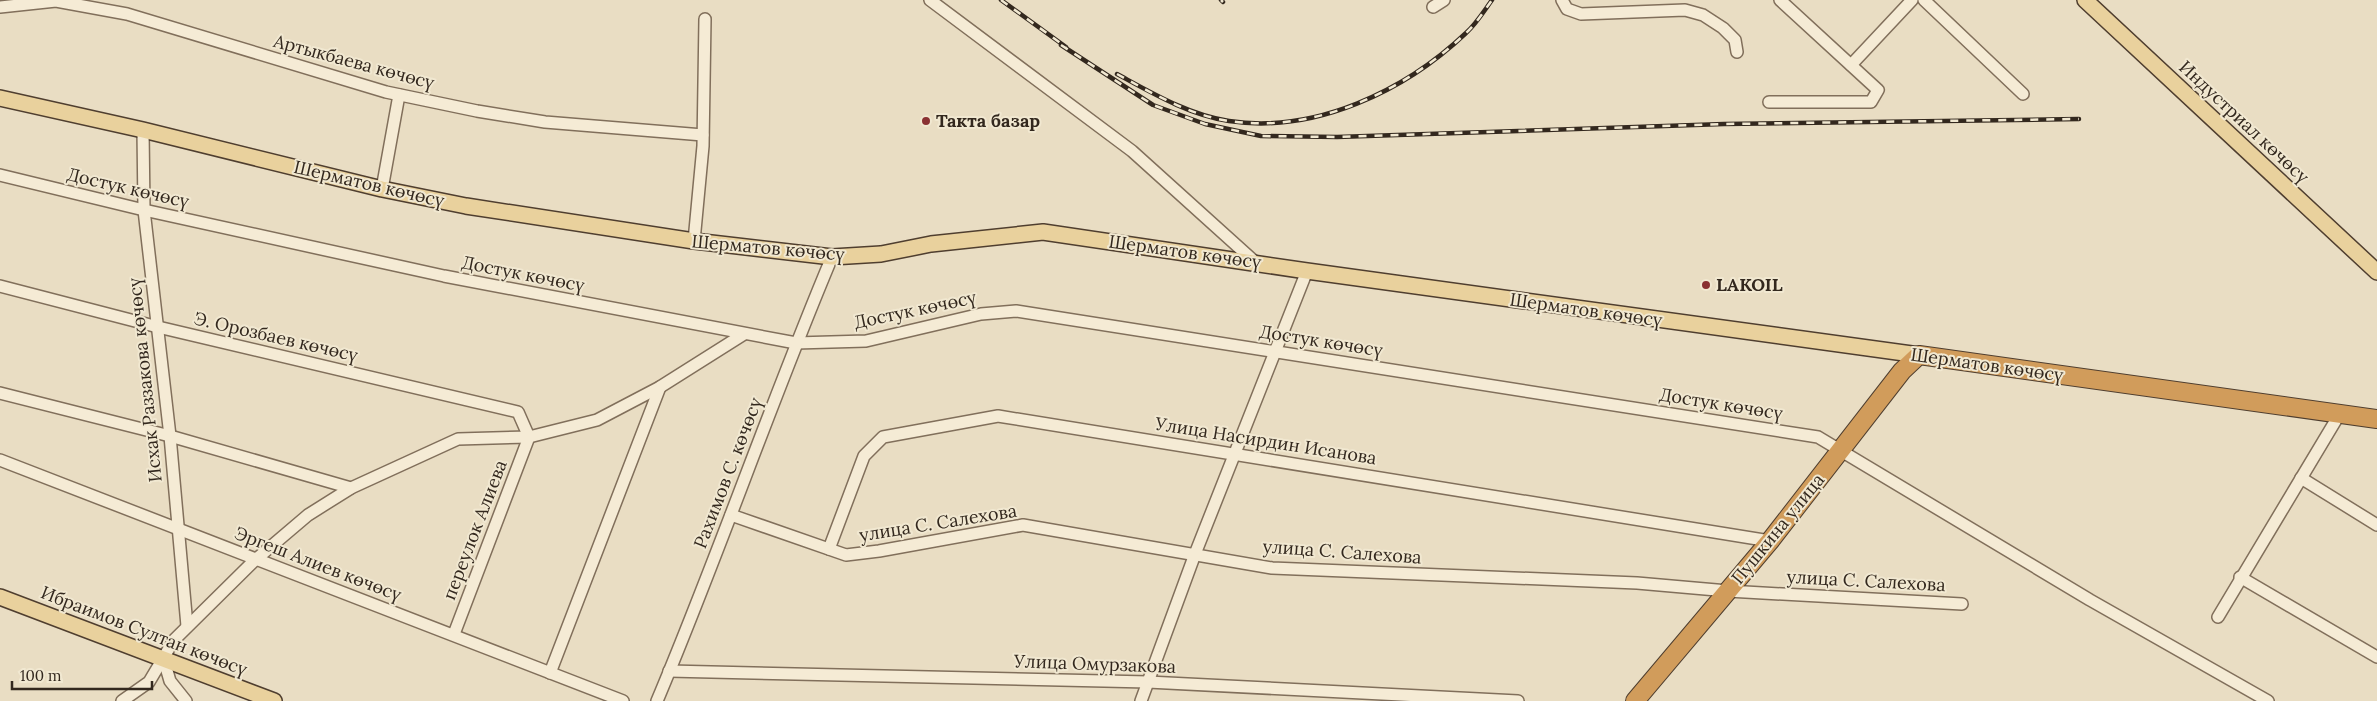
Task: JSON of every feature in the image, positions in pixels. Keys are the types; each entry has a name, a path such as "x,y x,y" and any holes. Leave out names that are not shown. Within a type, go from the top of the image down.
{"highway":[{"name":"Шерматов көчөсү","path":"1919,355 2377,419"},
{"name":"Пушкина улица","path":"1634,701 1770,541 1902,371 1919,355"}],"main road":[{"name":"Индустриал көчөсү","path":"2085,0 2377,272"},
{"name":"Шерматов көчөсү","path":"0,98 143,130 382,189 466,206 694,241 832,257 881,254 931,244 1043,232 1307,271 1919,355"},
{"name":"Ибраимов Султан көчөсү","path":"0,597 163,657 274,701"}],"street":[{"path":"930,0 1132,151 1255,262"},
{"path":"1433,7 1444,0"},
{"path":"1562,0 1567,9 1581,14 1685,10 1703,15 1723,28 1735,40 1737,52"},
{"path":"1769,102 1871,102 1878,90 1780,0"},
{"path":"1851,65 1912,0"},
{"path":"1924,0 2023,94"},
{"name":"Артыкбаева көчөсү","path":"0,7 56,1 127,14 399,95 477,111 545,122 703,135"},
{"path":"694,241 703,135 705,19"},
{"path":"382,189 399,95"},
{"name":"Исхак Раззакова көчөсү","path":"143,130 144,210 170,436 176,527 187,626"},
{"name":"Достук көчөсү","path":"0,175 144,210 444,276 796,343 866,341 981,314 1016,311 1818,437 1842,449 2090,600 2268,701"},
{"name":"Рахимов С. көчөсү","path":"657,701 731,515 796,343 832,257"},
{"path":"1141,701 1195,554 1277,352 1307,271"},
{"name":"Э. Орозбаев көчөсү","path":"0,286 158,328 518,412 529,437"},
{"path":"122,701 149,682 174,640 255,560 308,515 351,488 458,439 529,437 597,420 660,387 744,334"},
{"path":"550,673 660,387"},
{"path":"0,393 170,436 351,488"},
{"path":"2218,617 2240,577 2339,415"},
{"name":"Улица Насирдин Исанова","path":"828,549 864,456 883,437 998,416 1236,453 1770,541"},
{"name":"переулок Алиева","path":"454,634 529,437"},
{"name":"Эргеш Алиев көчөсү","path":"0,460 176,527 255,560 454,634 623,701"},
{"path":"2301,478 2377,525"},
{"name":"улица С. Салехова","path":"731,515 846,555 879,551 1023,525 1272,568 1637,583 1728,591 1962,604"},
{"path":"2240,577 2377,657"},
{"path":"163,657 170,681 186,701"},
{"name":"Улица Омурзакова","path":"669,672 1148,682 1518,701"}],"railway":[{"path":"1001,0 1066,47"},
{"path":"1117,74 1185,109 1214,118 1261,123 1294,121 1326,114 1357,104 1387,90 1415,73 1442,54 1466,33 1477,22 1492,0"},
{"path":"1061,45 1153,105 1205,124 1261,136 1337,137 1724,124 2079,119"}],"place":[{"name":"Такта базар","path":"926,121"},
{"name":"LAKOIL","path":"1706,285"}]}
